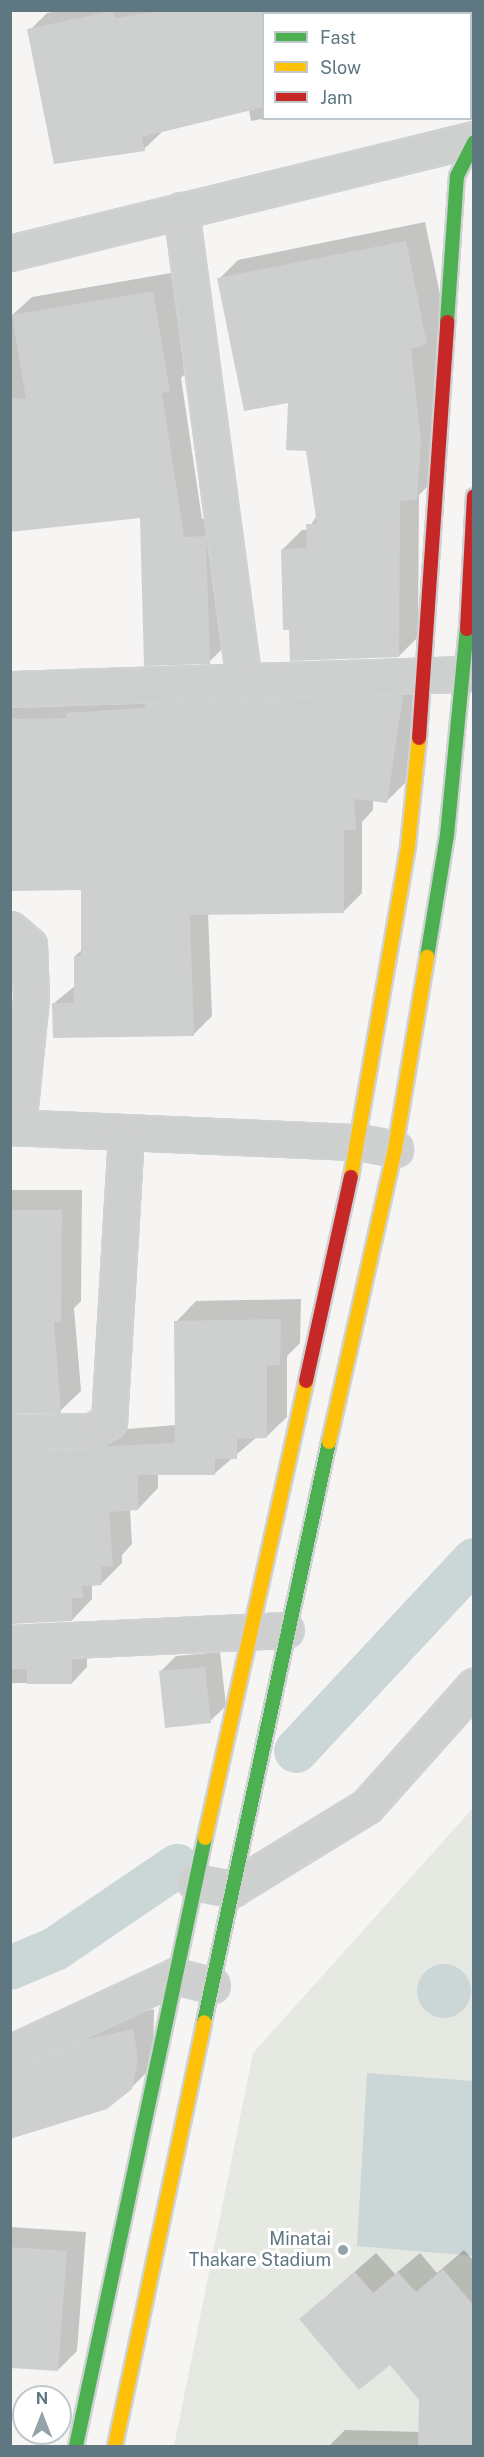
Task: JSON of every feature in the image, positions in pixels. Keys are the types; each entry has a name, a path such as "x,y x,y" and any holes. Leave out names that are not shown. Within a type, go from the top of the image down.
{"street":[{"path":"10,253 474,141"},
{"path":"94,2446 76,2444 195,1882 253,1632 359,1142 397,924 425,672 457,176 474,141"},
{"path":"181,210 244,681"},
{"path":"115,2446 286,1630 395,1149 440,895 470,632 474,496"},
{"path":"10,689 425,672 465,674"},
{"path":"10,929 29,945 31,998 14,1127 359,1142 395,1149"},
{"path":"10,1432 92,1431 109,1421 126,1132"},
{"path":"10,1643 286,1630"},
{"path":"195,1882 232,1889 367,1806 474,1686"},
{"path":"222,1759 261,1753"},
{"path":"10,2053 175,1976 212,1985"}],"shaded area":[{"name":"Minatai Thakare Stadium","path":"473,1808 473,2446 174,2446 253,2053"},
{"path":"439,1964 449,1964 459,1968 467,1976 471,1991 467,2006 459,2014 449,2018 439,2018 429,2014 421,2006 417,1996 417,1986 421,1976 429,1968"},
{"path":"367,2073 473,2081 473,2256 357,2246"}],"building":[{"path":"166,10 264,10 262,12 262,107 142,137 145,151 54,164 27,29 113,11 115,18"},
{"path":"406,241 427,344 411,349 421,441 417,499 400,501 399,657 290,661 289,630 283,630 281,549 307,548 306,524 317,524 306,451 286,450 288,403 244,411 217,278"},
{"path":"153,291 170,392 162,393 184,537 206,536 210,664 144,666 140,518 10,532 10,399 26,398 12,315"},
{"path":"403,695 387,803 354,799 356,830 344,830 344,913 190,915 194,1036 53,1038 52,1003 74,1003 74,956 81,956 81,890 10,891 10,719 66,718 66,713 145,708 145,703"},
{"path":"10,1210 62,1210 61,1322 54,1322 61,1413 10,1413"},
{"path":"281,1319 280,1365 267,1365 267,1438 237,1439 237,1459 215,1459 215,1475 138,1475 138,1510 109,1512 113,1566 101,1567 102,1585 82,1586 83,1598 72,1598 72,1621 10,1624 10,1451 175,1443 174,1321"},
{"path":"72,1659 72,1684 27,1684 27,1669 10,1669 10,1662"},
{"path":"205,1667 211,1723 165,1728 159,1671"},
{"path":"133,2029 138,2060 132,2089 107,2109 10,2139 10,2071 79,2041"},
{"path":"10,2247 67,2251 58,2371 10,2368"},
{"path":"443,2269 474,2306 474,2446 418,2446 419,2400 390,2365 359,2390 299,2319 355,2272 373,2293 398,2272 416,2292"}],"waterway":[{"path":"296,1751 474,1560"},
{"path":"10,1968 55,1949 177,1866"}],"traffic: fast":[{"path":"447,322 457,176 474,142"},
{"path":"427,957 447,835 467,629"},
{"path":"204,2022 329,1442"},
{"path":"76,2446 205,1838"}],"traffic: slow":[{"path":"351,1177 408,846 419,738"},
{"path":"329,1442 395,1149 427,957"},
{"path":"205,1838 306,1381"},
{"path":"115,2446 204,2022"}],"traffic: jam":[{"path":"419,738 447,322"},
{"path":"467,629 474,496"},
{"path":"306,1381 351,1177"}],"place":[{"name":"Minatai Thakare Stadium","path":"343,2250"}]}
